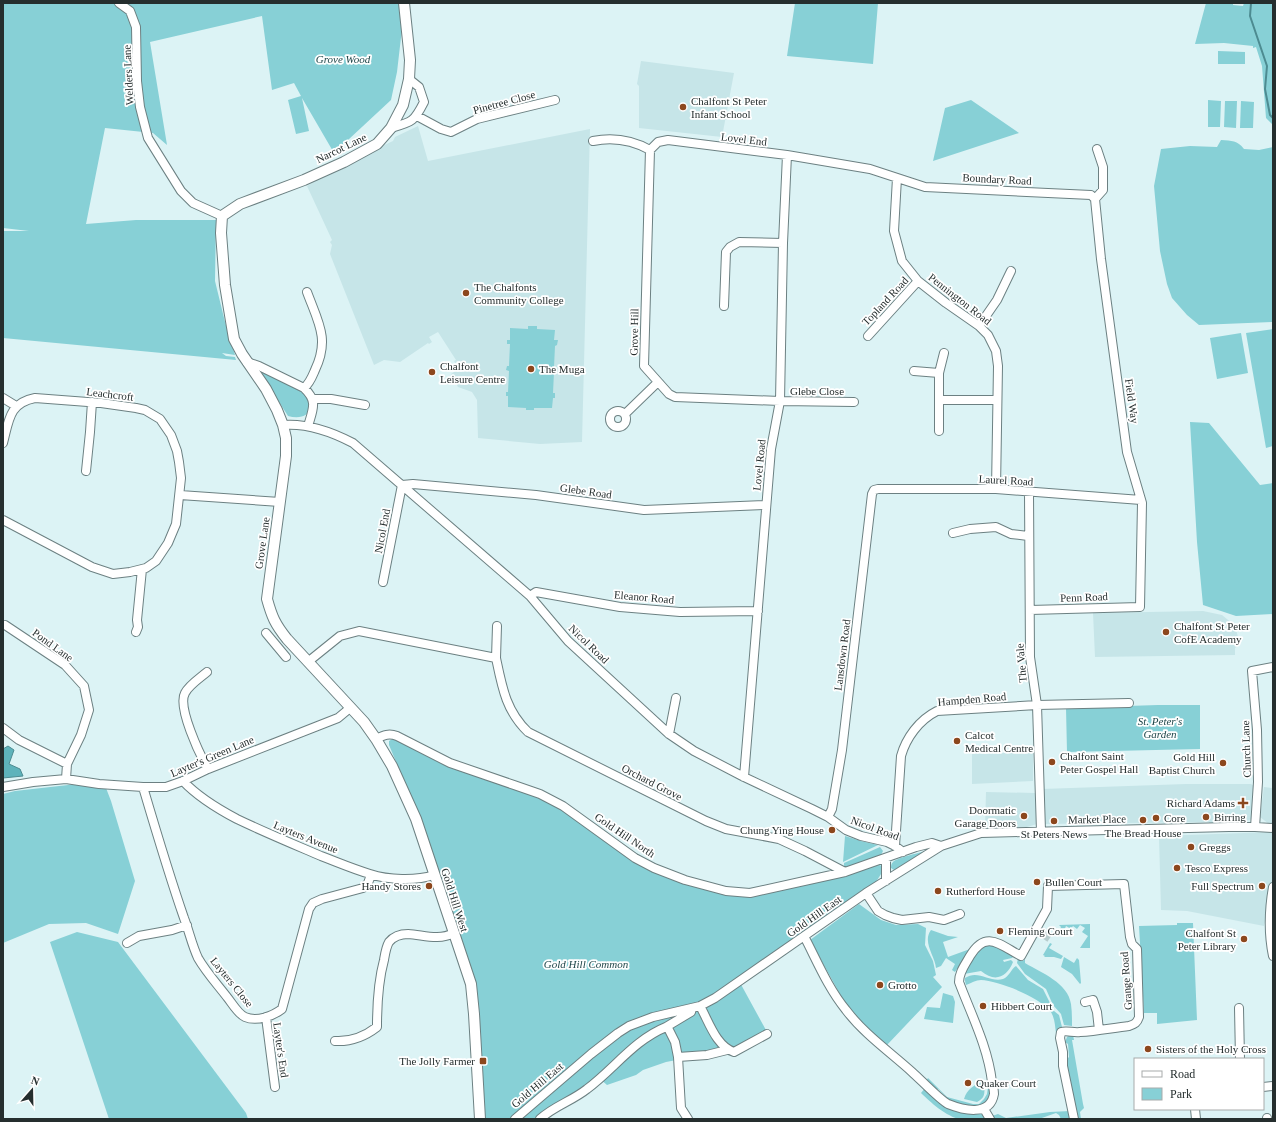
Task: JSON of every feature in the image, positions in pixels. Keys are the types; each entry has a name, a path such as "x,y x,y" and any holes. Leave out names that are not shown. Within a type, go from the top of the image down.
{"street":[{"name":"Welders Lane","path":"119,3 130,11 136,27 137,81 140,107 148,138 181,192 193,203 222,216"},
{"name":"Narcot Lane","path":"222,216 240,204 304,180 344,162 377,144 390,128 403,105 409,79 410,60 404,3"},
{"path":"390,128 406,124 417,116 424,102 419,87 409,79"},
{"name":"Pinetree Close","path":"417,116 441,129 451,132 477,119 555,100"},
{"path":"593,141 614,139 627,141 639,144 650,150"},
{"name":"Lovel End","path":"650,150 658,142 668,140 787,155 870,169 897,178"},
{"path":"1095,198 1103,190 1103,167 1097,149"},
{"name":"Grove Hill","path":"650,150 644,366 669,394 675,397 780,401"},
{"name":"Lovel Road","path":"744,777 771,449 780,401 783,243 787,155"},
{"name":"Boundary Road","path":"897,178 925,187 1091,195 1095,198"},
{"name":"Pennington Road","path":"897,178 894,231 902,261 918,281 979,326 988,335 996,351 998,366 996,489"},
{"name":"Field Way","path":"1095,198 1101,259 1127,452 1141,500 1140,607"},
{"name":"Grove Lane","path":"222,216 221,233 225,285 234,339 247,362 266,389 277,410 286,438 286,456 267,599 271,615 277,626 287,638 350,708"},
{"path":"724,306 726,252 730,247 739,242 783,243"},
{"path":"979,326 997,300 1011,270"},
{"name":"Topland Road","path":"868,336 918,281"},
{"path":"304,388 309,384 321,358 323,344 322,334 307,292"},
{"path":"939,431 939,373 944,353"},
{"path":"247,362 259,366 304,388 313,399 314,408 308,426"},
{"path":"914,370 939,373"},
{"path":"625,414 658,382"},
{"path":"3,398 16,406 11,412 3,442"},
{"name":"Leachcroft","path":"3,520 92,567 113,574 130,572 142,569 156,561 168,543 176,524 180,495 181,478 177,450 171,435 160,419 145,410 92,402 35,398 24,400 16,406"},
{"path":"313,399 331,399 365,405"},
{"path":"940,400 997,400"},
{"name":"Glebe Close","path":"780,401 854,402"},
{"path":"86,471 92,402"},
{"name":"Nicol Road","path":"283,425 295,424 308,426 342,437 353,443 530,596 568,641 669,734 694,751 744,777 828,817 846,830 854,834 895,846 903,852"},
{"name":"Glebe Road","path":"402,485 413,484 536,495 644,510 766,505"},
{"name":"Nicol End","path":"383,582 402,485"},
{"name":"Laurel Road","path":"872,494 874,490 878,489 996,489 1141,500"},
{"name":"The Vale","path":"1029,492 1028,536 1030,657 1037,705 1041,831"},
{"name":"Lansdown Road","path":"828,817 832,809 842,750 872,494"},
{"path":"180,495 280,502"},
{"path":"953,533 970,529 996,527 1011,534 1028,536"},
{"path":"136,632 138,628 142,569"},
{"name":"Eleanor Road","path":"530,596 536,592 620,607 680,612 758,611"},
{"name":"Penn Road","path":"1030,610 1140,607"},
{"name":"Pond Lane","path":"5,625 65,665 84,686 89,710 81,735 67,764 66,778"},
{"name":"Orchard Grove","path":"497,626 496,658 504,694 518,722 528,732 706,821 726,829 779,839 845,872"},
{"path":"309,661 340,636 359,631 496,658"},
{"path":"266,633 286,657"},
{"path":"279,647 287,638"},
{"name":"Church Lane","path":"1255,827 1258,782 1257,730 1252,671 1273,667"},
{"path":"207,672 185,692 183,698 185,714 189,726 208,768"},
{"path":"669,734 676,698"},
{"name":"Hampden Road","path":"895,846 901,756 906,743 917,726 931,714 937,711 1037,705 1129,704"},
{"name":"Gold Hill West","path":"350,708 364,722 392,766 425,843 434,875 454,933 470,984 474,1014 480,1119"},
{"name":"Layter's Green Lane","path":"3,787 66,778 99,784 143,788 166,787 183,781 208,768 338,718 350,708"},
{"path":"3,728 19,740 67,764"},
{"name":"Gold Hill North","path":"376,739 384,735 391,734 397,736 450,763 540,794 563,806 636,858 654,868 685,880 726,891 750,893 845,872 932,843 941,846"},
{"name":"Layters Avenue","path":"183,781 189,787 236,820 371,875 410,879 426,878 434,875"},
{"name":"Layters Close","path":"143,788 170,878 198,957 205,969 239,1012 250,1018 266,1017"},
{"name":"Market Place","path":"941,846 981,833 1255,827 1273,828"},
{"name":"Gold Hill East","path":"515,1119 618,1033 629,1026 653,1017 700,1006 729,989 866,893 941,846"},
{"path":"886,859 886,881"},
{"path":"266,1017 276,1013 282,1008 309,909 313,903 322,899 363,888 368,883 371,875"},
{"name":"Grange Road","path":"984,1109 992,1100 994,1093 991,1072 987,1055 959,982 960,972 974,949 979,944 992,940 1021,956 1047,908 1048,886 1124,884 1130,937 1132,944 1137,949 1138,1022 1098,1030 1061,1032 1063,1066 1074,1119"},
{"path":"1273,887 1269,914 1270,939 1273,956"},
{"path":"866,893 878,911 893,918 902,920 929,917 944,920 960,914"},
{"path":"127,943 139,936 172,930 187,925"},
{"path":"335,1041 357,1039 377,1027 377,998 388,943 400,935 409,934 435,938 444,937 454,933"},
{"path":"804,936 827,982 846,1010 865,1030 947,1104 971,1110 984,1109 990,1119"},
{"path":"1085,1002 1093,1000 1097,1012 1098,1030"},
{"path":"700,1006 717,1038 727,1050"},
{"path":"540,1119 549,1111 577,1096 595,1083 639,1042 650,1034 666,1027 691,1012 692,1008"},
{"path":"1239,1008 1240,1058"},
{"name":"Layter's End","path":"266,1017 275,1087"},
{"path":"653,1017 669,1030 675,1042 678,1057 681,1108 688,1119"},
{"path":"678,1057 708,1055 727,1050 734,1052 767,1034"}],"shaded area":[{"name":"Chalfont St Peter Infant School","path":"641,61 734,73 722,137 639,128 639,86 637,84"},
{"name":"The Chalfonts Community College","path":"418,126 428,161 590,129 582,442 540,444 478,438 477,400 472,392 458,387 451,374 457,370 455,367 457,365 454,361 456,360 438,332 429,337 432,342 429,344 428,343 400,362 384,360 374,365 330,254 332,245 330,242 332,240 307,186 348,162 393,141 395,137"},
{"name":"Chalfont St Peter CofE Academy","path":"1203,611 1222,615 1233,624 1239,641 1239,645 1235,648 1235,655 1095,657 1093,613"},
{"path":"8,746 14,750 9,764 20,769 23,776 3,778 3,749"},
{"path":"1033,752 1033,781 972,784 972,754"},
{"path":"1186,784 1251,784 1254,786 1252,819 1246,821 1224,821 1222,824 1209,825 1209,822 1043,824 1042,789"},
{"path":"1264,787 1273,788 1273,824 1269,824 1260,817"},
{"path":"986,792 1035,793 1037,824 1027,827 985,828"},
{"path":"1273,832 1273,879 1264,926 1187,911 1161,910 1159,836"}],"green space":[{"name":"Grove Wood","path":"3,3 405,3 397,72 391,100 334,153 302,98 309,131 296,134 288,100 301,96 294,83 272,90 262,16 150,42 167,145 153,133 105,128 86,224 136,220 216,220 215,281 235,355 222,353 226,356 235,357 236,360 3,338 3,231 29,231 3,228"},
{"path":"795,3 878,3 873,64 787,56"},
{"path":"1206,3 1233,3 1233,5 1243,6 1244,3 1273,3 1273,125 1266,118 1262,66 1256,47 1253,48 1253,46 1224,43 1195,44"},
{"path":"1218,51 1245,52 1245,64 1218,64"},
{"path":"971,100 1019,133 933,161 945,108"},
{"path":"1208,100 1221,101 1220,127 1208,127"},
{"path":"1225,101 1237,101 1236,128 1224,127"},
{"path":"1241,101 1254,102 1253,128 1240,128"},
{"path":"1221,140 1237,142 1244,149 1259,150 1273,147 1273,322 1199,325 1187,315 1172,298 1167,284 1160,251 1154,186 1161,149 1190,146 1217,147"},
{"name":"The Muga","path":"528,326 537,326 537,329 555,330 554,340 558,340 557,345 555,346 554,367 556,367 556,372 554,372 553,393 555,393 555,398 553,398 552,408 534,408 534,410 526,410 526,408 508,407 508,396 506,396 506,392 508,392 509,371 506,370 507,366 509,366 510,344 507,344 507,340 510,340 510,328 528,329"},
{"path":"1273,329 1273,446 1266,448 1246,333"},
{"path":"1241,333 1248,373 1217,379 1210,338"},
{"path":"260,370 303,391 310,400 309,412 300,417 288,416"},
{"path":"1190,422 1209,423 1260,485 1273,483 1273,614 1236,616 1203,605 1197,542"},
{"name":"St. Peter's Garden","path":"1200,705 1200,749 1067,752 1066,708"},
{"name":"Gold Hill Common","path":"394,738 530,793 559,807 622,851 732,895 751,896 849,874 879,865 882,866 881,874 876,882 853,900 738,979 767,1032 739,1048 666,1062 643,1070 636,1075 607,1085 599,1078 548,1108 536,1119 483,1119 475,993 420,819 389,745 389,741"},
{"path":"77,784 106,788 135,881 118,934 86,923 49,924 3,943 3,794 15,791"},
{"path":"845,836 861,841 878,845 843,862"},
{"path":"880,847 883,851 881,855 847,867 844,866 844,863"},
{"path":"925,851 894,870 891,868 895,860"},
{"path":"859,904 881,920 896,925 918,924 926,928 925,945 933,961 936,975 933,977 942,987 887,1045 862,1024 846,1005 810,940"},
{"path":"1177,923 1193,923 1197,1020 1157,1024 1157,1013 1144,1013 1139,926 1177,925"},
{"path":"1090,924 1090,948 1080,948 1088,936 1082,932 1085,928 1080,925 1077,929 1073,926 1071,929 1066,926 1064,931 1068,933 1067,935 1059,931 1061,927 1059,925"},
{"path":"931,930 948,936 958,937 943,942 948,957 970,949 955,972 952,970 955,964 946,958 941,966 936,968 928,944"},
{"path":"77,932 118,942 246,1113 248,1119 109,1119 50,942"},
{"path":"1050,943 1052,944 1049,948 1063,956 1061,959 1044,957 1045,956 1043,955"},
{"path":"994,945 1014,956 1003,960 1004,962 1011,960 1013,962 1004,975 1000,977 991,977 981,971 964,974 977,953 985,946"},
{"path":"1064,957 1074,963 1077,958 1079,960 1080,984 1072,974 1061,967"},
{"path":"1018,958 1023,961 1025,959 1025,963 1053,979 1065,990 1071,1004 1072,1026 1064,1025 1061,1014 1053,1005 1046,989 1025,974 1017,963"},
{"path":"1016,966 1028,980 1043,989 1054,1011 1059,1015 1062,1027 1058,1028 1056,1033 1051,1012 1046,1006 1029,996 998,983 989,981 979,980 966,985 965,978 975,975 998,980 1003,979 1007,977"},
{"path":"943,993 953,996 955,1002 953,1023 924,1019 927,1007 940,1008"},
{"path":"1073,1035 1074,1040 1072,1040 1084,1108 1080,1112 1081,1119 1078,1119 1067,1072 1066,1060 1069,1057 1068,1044 1065,1042 1067,1037"},
{"path":"928,1078 947,1097 973,1104 979,1104 987,1094 988,1087 991,1089 989,1098 984,1105 972,1107 950,1101 938,1089 935,1089 926,1081"},
{"path":"984,1081 984,1096 980,1100 977,1102 964,1099 971,1088"},
{"path":"925,1088 941,1103 980,1112 986,1119 955,1118 934,1105 921,1093"},
{"path":"1070,1111 1072,1119 1061,1119 1056,1113 1039,1119 993,1119 992,1116 998,1114 1006,1118"}],"waterway":[{"path":"1251,3 1250,16 1267,66 1265,89 1270,115 1273,118"}],"tunnel":[{"path":"1043,934 1052,940"}],"place":[{"name":"Chalfont St Peter Infant School","path":"683,107"},
{"name":"The Chalfonts Community College","path":"466,293"},
{"name":"The Muga","path":"531,369"},
{"name":"Chalfont Leisure Centre","path":"432,372"},
{"name":"Chalfont St Peter CofE Academy","path":"1166,632"},
{"name":"Calcot Medical Centre","path":"957,741"},
{"name":"Chalfont Saint Peter Gospel Hall","path":"1052,762"},
{"name":"Gold Hill Baptist Church","path":"1223,763"},
{"name":"Richard Adams","path":"1243,803"},
{"name":"Doormatic Garage Doors","path":"1024,816"},
{"name":"Birring","path":"1206,817"},
{"name":"Core","path":"1156,818"},
{"name":"The Bread House","path":"1143,820"},
{"name":"St Peters News","path":"1054,821"},
{"name":"Chung Ying House","path":"832,830"},
{"name":"Greggs","path":"1191,847"},
{"name":"Tesco Express","path":"1177,868"},
{"name":"Bullen Court","path":"1037,882"},
{"name":"Handy Stores","path":"429,886"},
{"name":"Full Spectrum","path":"1262,886"},
{"name":"Rutherford House","path":"938,891"},
{"name":"Fleming Court","path":"1000,931"},
{"name":"Chalfont St Peter Library","path":"1244,939"},
{"name":"Grotto","path":"880,985"},
{"name":"Hibbert Court","path":"983,1006"},
{"name":"Sisters of the Holy Cross","path":"1148,1049"},
{"name":"The Jolly Farmer","path":"483,1061"},
{"name":"Quaker Court","path":"968,1083"}]}
